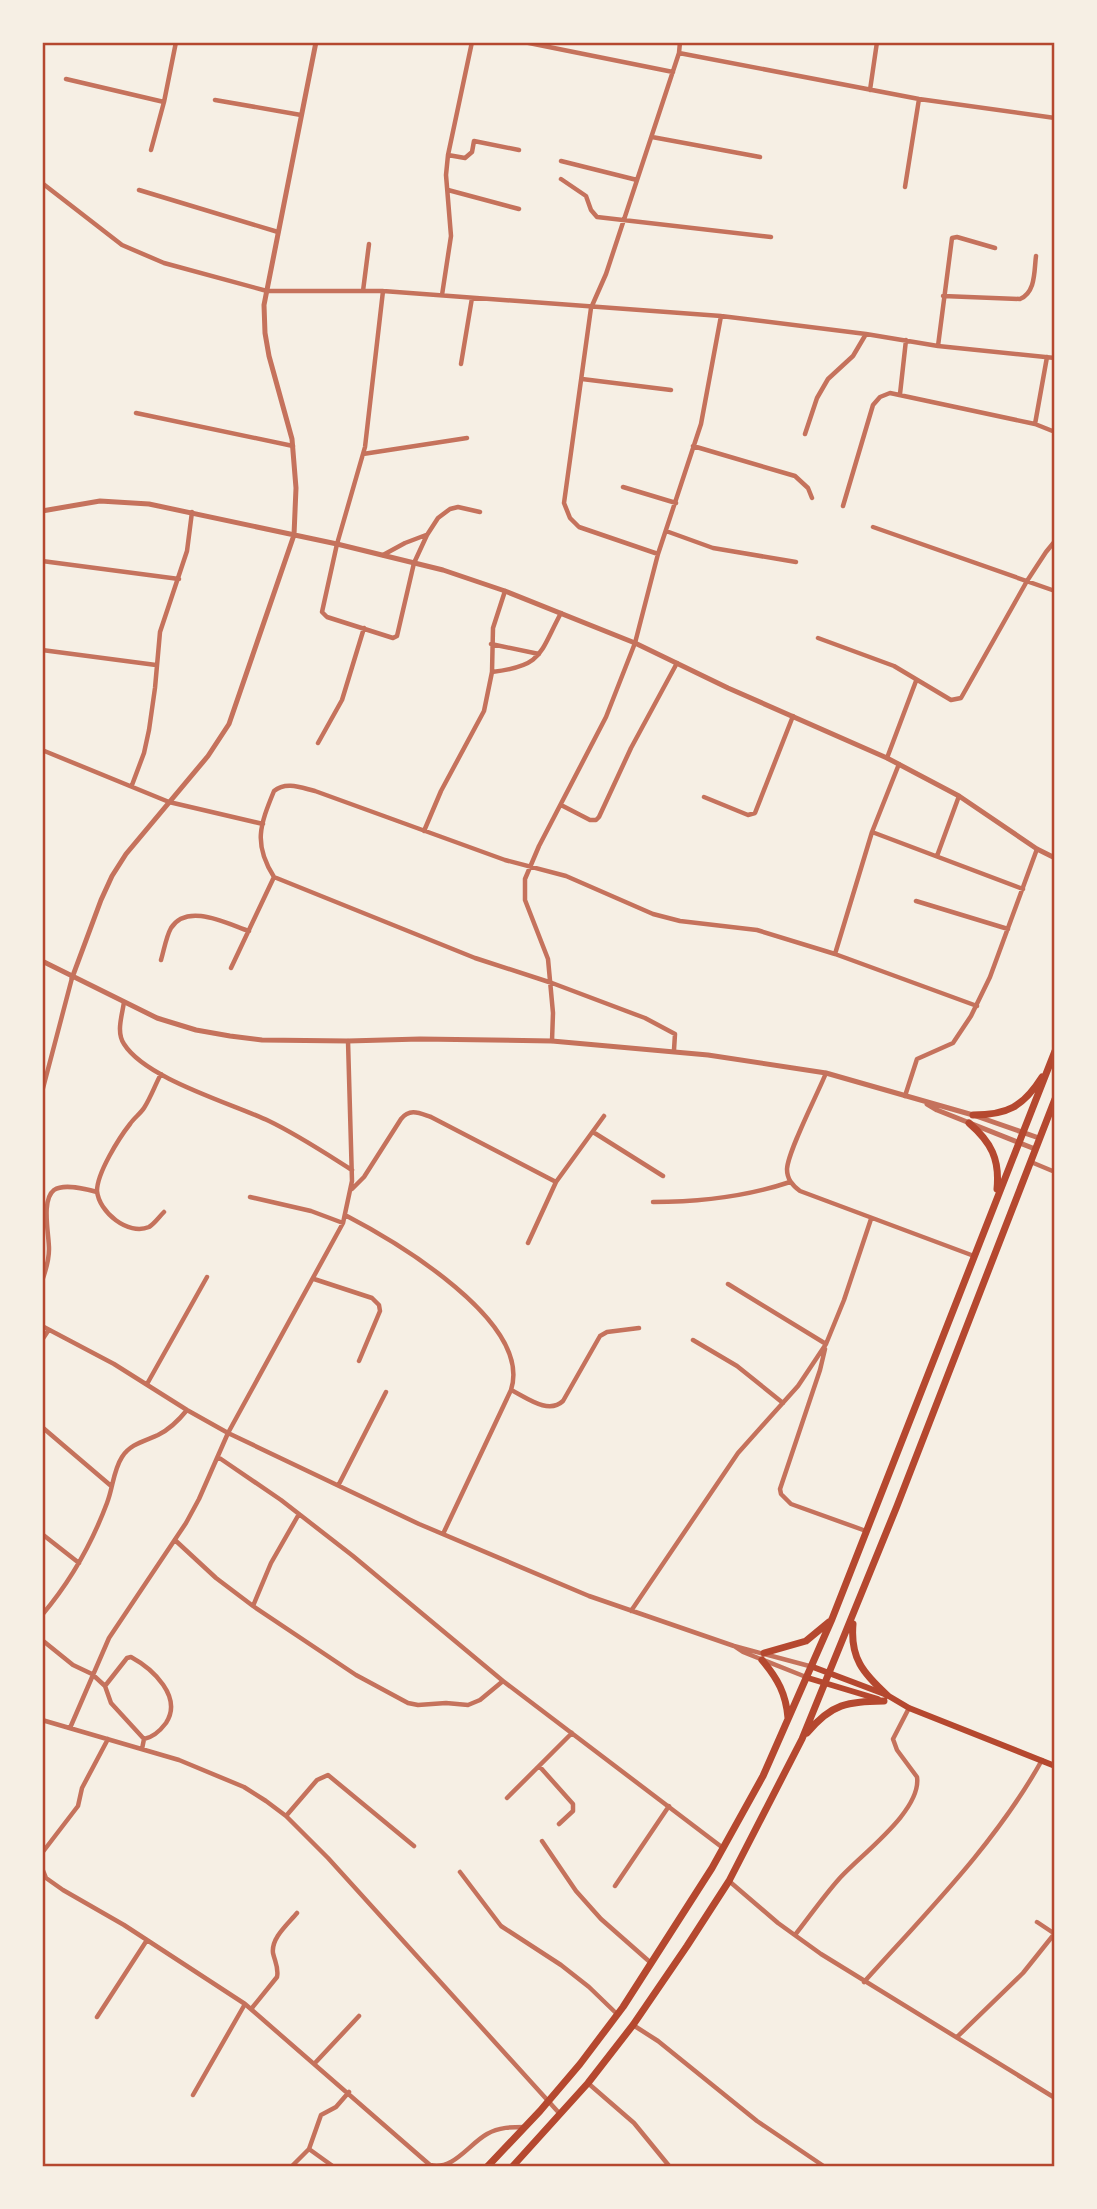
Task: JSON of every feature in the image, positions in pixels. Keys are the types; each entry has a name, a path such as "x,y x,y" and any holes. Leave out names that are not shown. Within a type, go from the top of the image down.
{"main road":[{"path":"995,1199 996,1159 987,1139 971,1119 1004,1113 1017,1106 1040,1081 1054,1055"},
{"path":"487,2167 526,2127 580,2064 617,2014 723,1848 763,1776 813,1667 995,1199 1054,1055"},
{"path":"512,2167 588,2083 633,2025 687,1946 729,1881 802,1739 854,1615 1055,1099"},
{"path":"854,1615 854,1653 861,1667 885,1698"},
{"path":"788,1723 787,1701 763,1656 806,1641 832,1619"},
{"path":"813,1667 885,1698"},
{"path":"808,1678 897,1702 1055,1766"},
{"path":"802,1739 832,1708 885,1698"}],"street":[{"path":"151,150 176,42"},
{"path":"42,1092 72,978 101,900 126,855 208,756 229,724 294,536 296,488 293,446 268,356 264,319 278,232 316,42"},
{"path":"442,295 451,236 446,175 448,155 472,42"},
{"path":"524,42 673,72"},
{"path":"658,554 579,527 567,512 564,503 591,307 606,274 673,72 680,42"},
{"path":"870,90 877,42"},
{"path":"679,53 919,99 1055,118"},
{"path":"66,79 164,102"},
{"path":"905,187 919,99"},
{"path":"215,100 301,115"},
{"path":"652,137 760,157"},
{"path":"448,155 465,158 472,152 474,141 519,150"},
{"path":"561,161 637,180"},
{"path":"561,179 586,196 597,217 771,237"},
{"path":"42,183 122,245 164,263 267,291 383,291 721,316 938,346 1055,358"},
{"path":"139,190 278,232"},
{"path":"448,190 519,209"},
{"path":"938,346 952,238 957,237 995,248"},
{"path":"363,291 369,244"},
{"path":"943,296 1025,297 1032,289 1036,256"},
{"path":"383,291 363,454 337,544 323,612 327,617 393,638 397,636 414,563 438,518 450,509 480,512"},
{"path":"461,364 472,298"},
{"path":"552,1041 552,983 548,959 525,900 525,878 606,717 635,643 658,554 703,412 721,316"},
{"path":"805,434 817,398 828,379 853,356 866,334"},
{"path":"42,336 42,353"},
{"path":"900,394 906,340"},
{"path":"1035,424 1047,357"},
{"path":"581,379 671,390"},
{"path":"843,506 873,405 880,397 890,393 1035,424 1055,432"},
{"path":"136,413 293,446"},
{"path":"363,454 467,438"},
{"path":"693,446 795,476 808,488 812,498"},
{"path":"624,487 676,503"},
{"path":"42,511 100,501 149,504 337,544 414,563 505,591 635,643 887,758 959,796 1037,849 1055,858"},
{"path":"132,785 144,753 155,688 160,632 187,551 192,512"},
{"path":"873,527 1055,591"},
{"path":"666,531 713,548 796,562"},
{"path":"382,555 427,535"},
{"path":"818,638 894,666 951,700 961,698 1027,581 1055,541"},
{"path":"42,561 178,579"},
{"path":"424,831 441,791 484,710 492,672 493,628 505,591"},
{"path":"492,672 528,665 538,654 561,613"},
{"path":"318,743 342,699 364,628"},
{"path":"491,644 538,654"},
{"path":"42,650 156,665"},
{"path":"561,805 590,820 599,817 631,748 677,663"},
{"path":"887,758 916,681"},
{"path":"704,797 748,815 755,813 793,716"},
{"path":"42,750 169,802 263,824"},
{"path":"835,954 872,832 899,764"},
{"path":"674,1050 675,1034 645,1018 475,958 274,877 262,856 259,843 274,791 285,785 315,791 529,867 566,876 653,914 757,930 835,954 977,1006"},
{"path":"937,856 959,796"},
{"path":"872,832 1023,889"},
{"path":"905,1096 917,1059 953,1044 977,1006 1037,849"},
{"path":"231,968 274,877"},
{"path":"916,901 1008,929"},
{"path":"161,960 172,928 188,916 203,916 249,931"},
{"path":"42,961 157,1018 195,1030 262,1040 420,1038 552,1041 674,1050 826,1073 937,1104 1035,1149"},
{"path":"124,1002 121,1039 130,1051 161,1074 271,1122 352,1170"},
{"path":"70,1728 109,1638 176,1541 199,1499 228,1433 343,1223 351,1190 352,1170 348,1041"},
{"path":"826,1073 788,1161 790,1182 800,1191 974,1256"},
{"path":"161,1074 142,1111 116,1143 97,1192 108,1215 115,1221 131,1226 151,1226 163,1212"},
{"path":"351,1190 364,1177 401,1119 413,1111 430,1117 556,1182"},
{"path":"528,1243 556,1182 604,1116"},
{"path":"971,1119 1039,1138"},
{"path":"593,1132 663,1176"},
{"path":"1030,1162 1055,1172"},
{"path":"653,1202 717,1199 750,1194 790,1182"},
{"path":"42,1281 48,1257 49,1196 55,1189 62,1187 97,1192"},
{"path":"250,1197 343,1223"},
{"path":"345,1214 402,1247 439,1272 461,1292 506,1346 514,1372 511,1390 443,1534"},
{"path":"866,1531 791,1504 780,1494 780,1489 826,1345 871,1219"},
{"path":"147,1384 207,1277"},
{"path":"314,1279 372,1298 379,1305 380,1311 359,1362"},
{"path":"728,1284 826,1345"},
{"path":"42,1326 114,1364 228,1433 443,1534 563,1587 734,1646 743,1652 813,1667"},
{"path":"511,1390 547,1407 555,1407 563,1401 600,1336 607,1332 639,1328"},
{"path":"42,1340 48,1331"},
{"path":"694,1340 737,1366 783,1403"},
{"path":"631,1611 738,1453 798,1386 826,1345"},
{"path":"340,1484 386,1392"},
{"path":"42,1615 56,1599 79,1563 104,1511 110,1485 122,1457 128,1450 168,1429 187,1410"},
{"path":"42,1427 110,1485"},
{"path":"218,1457 299,1514 503,1681 723,1848"},
{"path":"253,1606 271,1563 299,1514"},
{"path":"42,1534 79,1563"},
{"path":"176,1541 216,1578 253,1606 356,1675 408,1703 468,1705 480,1700 503,1681"},
{"path":"42,1640 105,1686 111,1703 144,1739"},
{"path":"763,1656 808,1678"},
{"path":"105,1686 127,1658 131,1657 144,1664 168,1691 173,1705 169,1719 162,1729 152,1737 144,1739"},
{"path":"795,1936 827,1893 900,1817 916,1794 918,1777 893,1742 909,1707"},
{"path":"42,1720 179,1760 244,1787 286,1816 328,1858 560,2114"},
{"path":"507,1798 572,1733"},
{"path":"42,1853 78,1806 82,1788 108,1739"},
{"path":"142,1749 144,1739"},
{"path":"864,1982 973,1858 1025,1790 1042,1760"},
{"path":"540,1767 573,1804 573,1811 559,1824"},
{"path":"286,1816 317,1780 328,1775 414,1846"},
{"path":"615,1886 669,1806"},
{"path":"542,1842 576,1891 601,1919 652,1963"},
{"path":"42,1868 44,1881 147,1940 252,2008 435,2166 452,2161 488,2133 499,2129 526,2127"},
{"path":"460,1872 501,1926 561,1965 617,2014"},
{"path":"729,1881 795,1936 864,1982 1055,2098"},
{"path":"252,2008 277,1977 273,1952 275,1942 297,1913"},
{"path":"957,2037 1023,1973 1055,1933 1037,1922"},
{"path":"97,2017 147,1940"},
{"path":"193,2095 246,2004"},
{"path":"315,2063 359,2016"},
{"path":"633,2025 658,2041 757,2121 825,2167"},
{"path":"588,2083 634,2123 670,2167"},
{"path":"291,2167 309,2149 321,2115 336,2107 349,2092"},
{"path":"309,2149 334,2167"}]}
